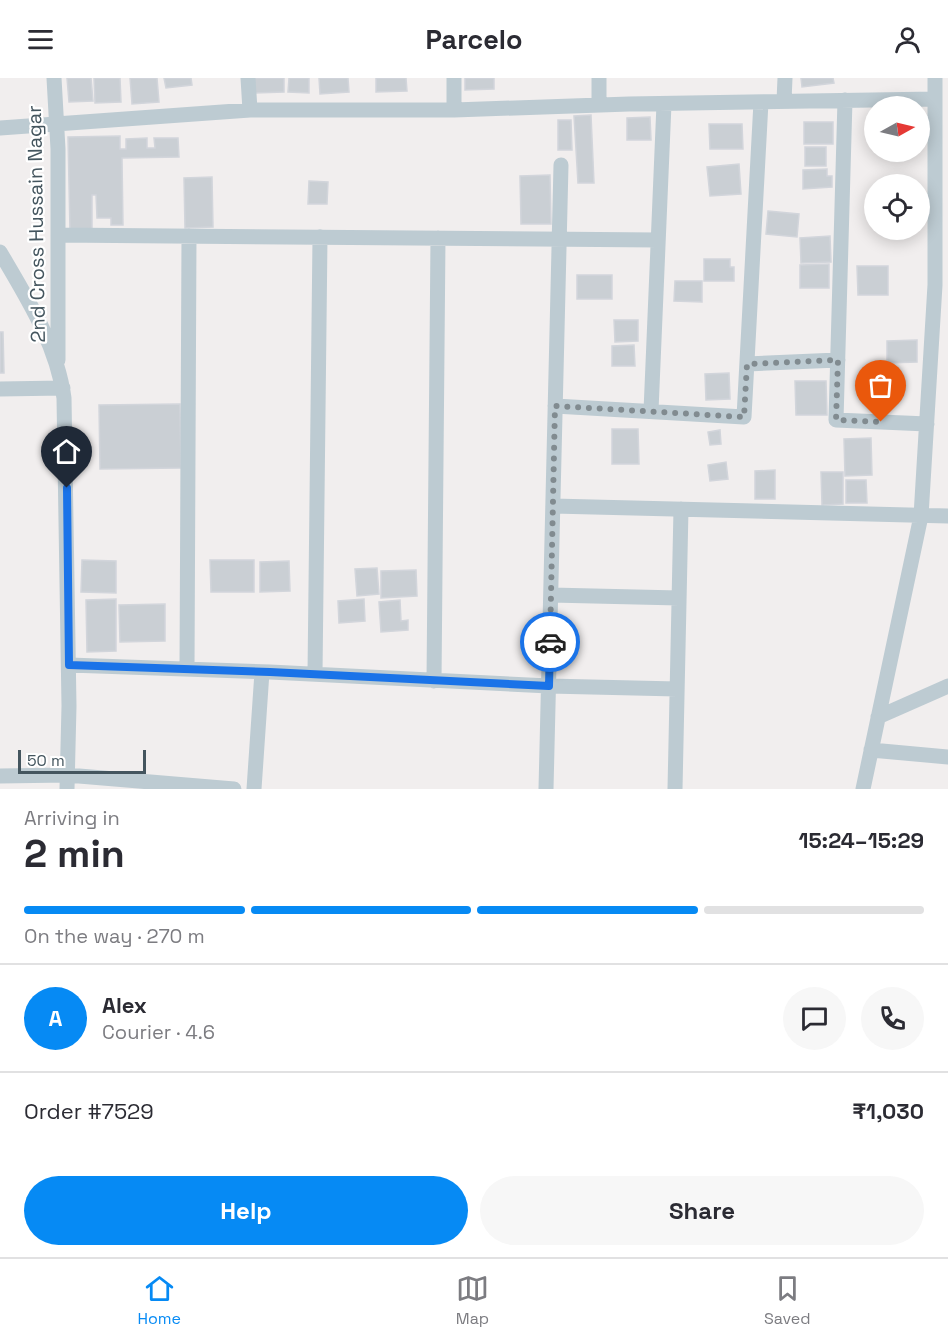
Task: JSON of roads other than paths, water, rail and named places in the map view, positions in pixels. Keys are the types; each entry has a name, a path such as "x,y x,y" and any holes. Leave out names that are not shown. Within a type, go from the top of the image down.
{"street":[{"name":"2nd Cross Hussain Nagar","path":"54,78 57,125 58,369"},
{"path":"248,78 250,110"},
{"path":"454,78 454,110"},
{"path":"599,78 599,105"},
{"path":"784,102 785,78"},
{"path":"863,789 921,516 927,424 942,285 935,78"},
{"path":"0,128 250,110 454,110 935,99"},
{"path":"845,100 836,420 927,424"},
{"path":"555,406 744,417 760,102"},
{"path":"651,411 664,104"},
{"path":"546,789 561,165"},
{"path":"58,235 658,240"},
{"path":"187,669 189,236"},
{"path":"315,674 320,237"},
{"path":"434,681 438,238"},
{"path":"2,258 46,336 63,388 66,443 69,665 67,782"},
{"path":"747,364 838,360"},
{"path":"0,389 63,388"},
{"path":"553,506 948,516"},
{"path":"675,789 681,509"},
{"path":"551,595 679,598"},
{"path":"69,665 549,686 677,689"},
{"path":"254,789 262,672"},
{"path":"878,717 948,686"},
{"path":"871,750 948,757"},
{"path":"0,776 67,782 234,789"}]}
